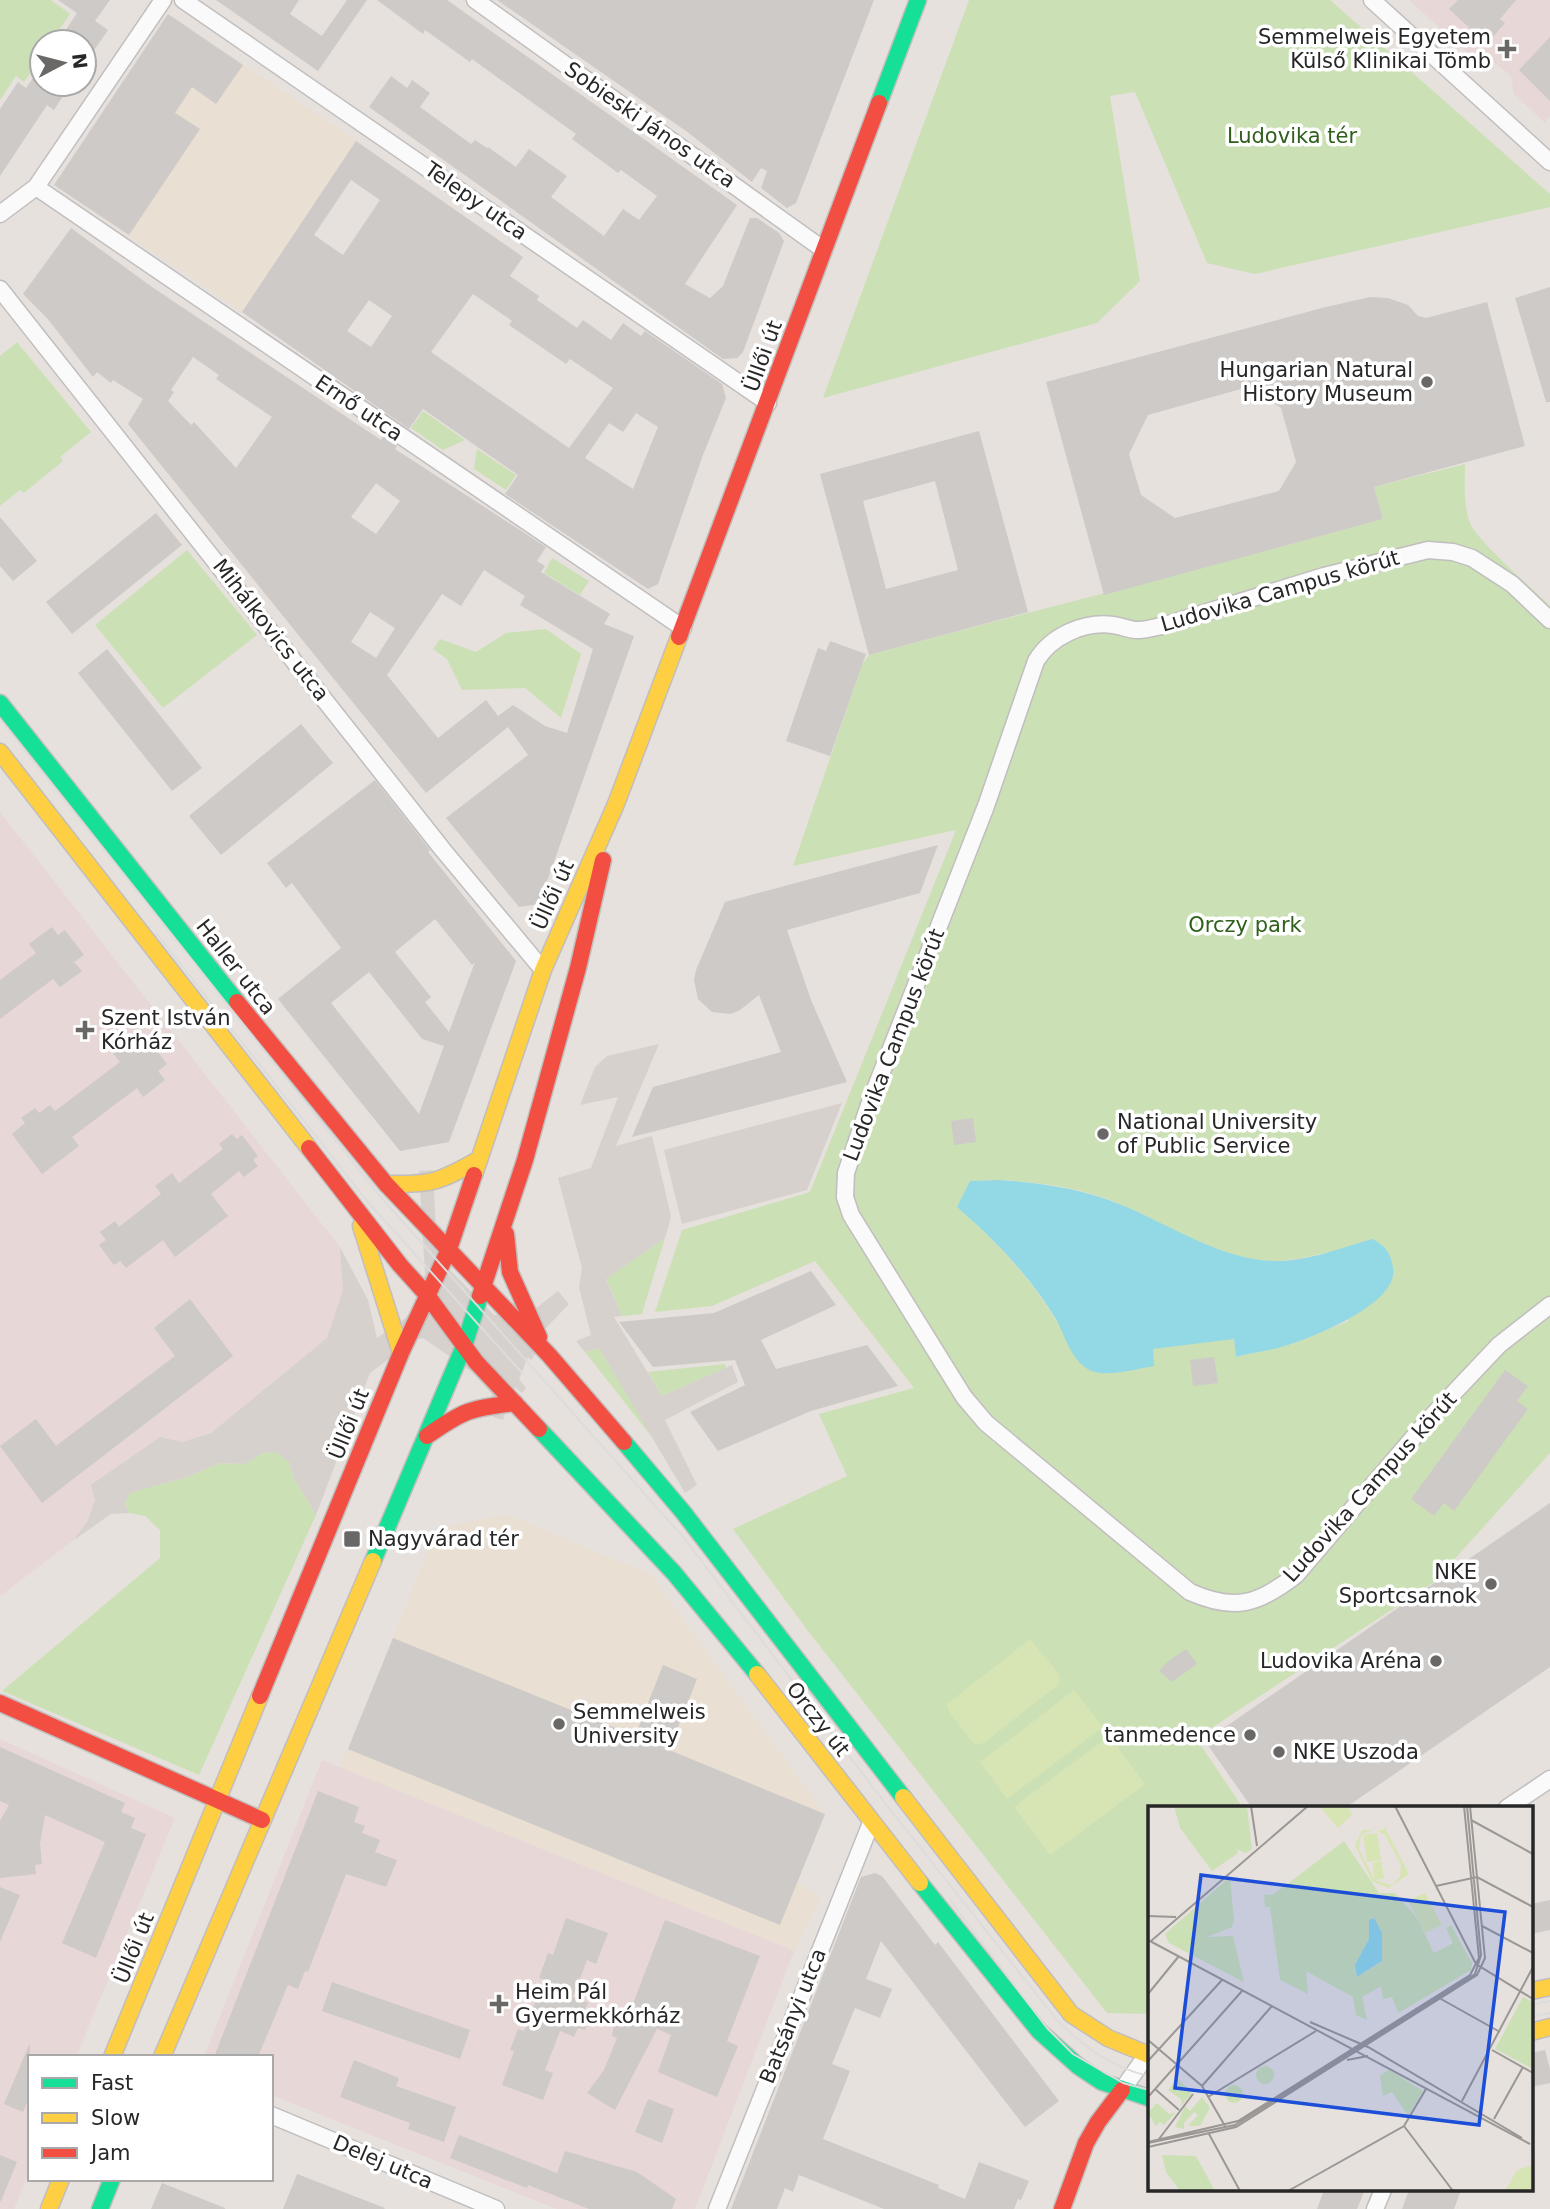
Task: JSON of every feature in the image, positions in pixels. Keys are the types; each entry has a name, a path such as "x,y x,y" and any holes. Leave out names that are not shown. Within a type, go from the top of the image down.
{"main road":[{"name":"Üllői út","path":"113,2055 401,1353 449,1249 544,970 616,804 918,0"},
{"name":"Haller utca","path":"0,703 244,1011 386,1184 449,1249 484,1290"},
{"path":"0,752 355,1208 427,1296"},
{"name":"Üllői út","path":"163,2055 464,1346 505,1222 578,968 616,804"},
{"path":"386,1184 417,1185 441,1181 478,1160"},
{"path":"355,1208 401,1353"},
{"path":"505,1222 510,1272 549,1355"},
{"name":"Orczy út","path":"484,1290 549,1355 682,1511 1071,2014 1094,2032 1148,2054"},
{"name":"Orczy út","path":"427,1296 464,1346 674,1573 1039,2031 1077,2066 1102,2082 1148,2098"},
{"path":"427,1436 457,1415 481,1406 515,1403"},
{"path":"0,1703 262,1820"},
{"path":"1532,1991 1550,1987"},
{"path":"1532,2032 1550,2027"},
{"path":"1062,2209 1086,2143 1122,2090"},
{"path":"49,2209 60,2181"},
{"path":"100,2209 111,2181"}],"street":[{"path":"0,214 36,187 163,0"},
{"name":"Telepy utca","path":"183,0 768,403"},
{"name":"Sobieski János utca","path":"475,0 824,250"},
{"path":"1372,0 1550,162"},
{"name":"Ernő utca","path":"36,187 683,628"},
{"name":"Mihálkovics utca","path":"0,289 443,850 544,970"},
{"name":"Ludovika Campus körút","path":"1550,620 1511,584 1472,558 1453,552 1428,550 1324,576 1162,626 1141,631 1110,625 1089,627 1062,635 1051,643 1037,661 986,806 870,1102 846,1172 845,1197 851,1215 964,1397 986,1423 1190,1592 1223,1603 1239,1604 1257,1600 1273,1593 1296,1575 1430,1418 1490,1354 1550,1305"},
{"path":"1510,1806 1550,1779"},
{"name":"Batsányi utca","path":"717,2209 871,1823"},
{"path":"1122,2090 1148,2054"},
{"name":"Delej utca","path":"273,2116 496,2209"},
{"path":"1375,2209 1382,2192"}],"shaded area":[{"name":"Semmelweis Egyetem Külső Klinikai Tömb","path":"1409,0 1550,0 1550,116 1545,123 1514,94 1511,76 1495,63 1479,63"},
{"path":"168,14 356,141 242,312 54,185"},
{"name":"Szent István Kórház","path":"0,812 340,1247 343,1290 327,1338 211,1433 182,1442 160,1437 92,1485 95,1500 88,1520 74,1540 0,1596"},
{"path":"659,1044 616,1146 652,1136 671,1216 669,1225 665,1238 606,1279 622,1316 614,1317 662,1396 732,1365 738,1382 665,1420 697,1485 685,1493 599,1348 585,1352 576,1341 591,1335 579,1287 582,1268 558,1178 591,1168 618,1097 580,1105 595,1067 607,1056"},
{"path":"842,1103 807,1190 682,1224 664,1150"},
{"name":"Nagyvárad tér","path":"433,1170 436,1232 446,1266 494,1315 535,1309 558,1291 569,1304 543,1331 531,1360 528,1357 519,1379 526,1388 522,1393 515,1387 503,1420 493,1417 492,1394 472,1372 423,1338 414,1340 370,1373 316,1515 294,1478 289,1462 276,1452 263,1453 245,1464 220,1463 187,1477 130,1493 125,1503 129,1513 111,1514 74,1540 88,1520 95,1500 91,1485 160,1437 182,1442 211,1433 327,1338 343,1290 340,1247 368,1300 377,1338 410,1313 425,1274 419,1171"},
{"name":"Semmelweis University","path":"506,1514 654,1576 657,1584 825,1814 797,1883 821,1896 794,1951 340,1767 437,1529"},
{"path":"0,1739 175,1818 77,2055 28,2055 28,2175 14,2209 0,2209"},
{"name":"Heim Pál Gyermekkórház","path":"322,1760 794,1951 695,2209 557,2209 273,2096 273,2055 205,2055"}],"green space":[{"path":"0,0 51,0 70,14 60,28 28,28 28,76 24,82 16,76 0,100"},
{"name":"Ludovika tér","path":"969,0 1330,0 1550,194 1550,207 1255,274 1207,263 1135,92 1110,96 1140,281 1097,323 823,398"},
{"path":"17,342 91,432 60,457 63,461 24,493 20,490 0,506 0,356"},
{"path":"423,411 465,440 443,450 411,428"},
{"path":"477,449 516,475 506,490 474,469"},
{"name":"Orczy park","path":"1465,464 1465,501 1475,532 1550,606 1550,1453 1434,1582 1196,1738 1242,1806 1148,1806 1148,2014 1107,2013 808,1631 733,1529 847,1476 819,1414 914,1388 815,1261 712,1306 655,1312 682,1230 810,1192 956,830 793,866 862,665 869,655 1383,519 1374,487","holes":["970,1181 1036,1183 1095,1195 1231,1254 1276,1261 1329,1252 1348,1321 1292,1344 1236,1357 1234,1338 1152,1349 1057,1322 1012,1260 957,1207"]},
{"path":"187,550 257,635 163,708 95,625"},
{"path":"552,558 589,581 580,595 544,573"},
{"path":"546,629 581,654 561,718 525,688 462,690 447,659 433,649 440,639 476,652 506,633"},
{"path":"665,1238 642,1314 622,1316 606,1278"},
{"path":"599,1348 662,1450 585,1352"},
{"path":"725,1364 726,1368 662,1396 648,1372"},
{"path":"276,1452 289,1462 294,1478 316,1515 199,1775 2,1691 160,1558 160,1530 145,1516 129,1513 125,1503 129,1493 187,1477 220,1463 245,1464 263,1453"},
{"path":"1030,1639 1059,1674 1058,1685 985,1742 978,1745 973,1743 948,1710 947,1704"},
{"path":"1074,1690 1103,1727 1007,1799 980,1762"},
{"path":"1109,1736 1145,1784 1050,1855 1014,1807"}],"water":[{"path":"999,1180 1047,1185 1093,1195 1124,1206 1215,1248 1253,1259 1298,1259 1372,1239 1384,1247 1391,1258 1392,1281 1384,1293 1356,1315 1287,1345 1236,1357 1234,1339 1153,1349 1154,1366 1117,1373 1095,1372 1087,1369 1076,1358 1057,1321 1024,1274 957,1207 970,1181"}],"building":[{"path":"58,0 110,0 95,21 108,30 98,45 98,28 67,28 77,13"},
{"path":"216,0 299,0 290,14 322,36 347,0 367,0 318,71"},
{"path":"377,0 447,0 737,205 685,284 710,298 723,286 750,218 757,218 779,233 784,241 743,352 737,358 723,359 369,107 391,76 407,88 412,80 430,93 420,107 471,144 475,140 516,167 529,149 567,176 551,197 604,236 623,209 639,220 657,196 621,170 618,173 572,139 576,134 472,59 470,62 425,30 423,34"},
{"path":"497,0 874,0 796,203 787,208 761,188 767,171 761,168 752,182 686,131"},
{"path":"1458,0 1516,0 1500,19 1505,23 1487,44 1449,9"},
{"path":"168,14 243,65 216,104 192,87 175,113 200,129 129,235 54,185"},
{"path":"1550,37 1550,101 1519,70"},
{"path":"18,82 26,88 28,85 28,98 62,98 54,110 47,105 0,176 0,109"},
{"path":"356,141 523,257 510,276 539,296 537,300 577,328 583,320 611,340 623,323 641,336 645,331 722,384 726,398 658,584 648,589 505,494 518,475 423,409 409,429 242,312","holes":["351,180 380,200 343,255 314,235","473,294 512,321 509,325 566,364 570,359 613,388 569,448 431,352","369,300 392,316 371,347 347,331","636,413 658,427 633,489 585,458 609,423 623,432"]},
{"path":"71,228 152,287 381,440 383,436 397,446 395,449 546,547 537,561 545,566 541,572 610,614 604,624 634,636 539,904 519,907 446,818 528,755 508,727 426,793 128,424 143,399 113,380 111,383 97,372 93,377 47,318 23,294","holes":["193,357 219,375 216,379 272,417 236,468 194,422 191,425 168,401 174,392 171,390","376,483 400,501 376,534 351,517","484,570 525,596 520,605 593,649 567,733 545,726 513,705 498,716 486,700 438,738 387,675 442,594 461,606","370,612 395,628 376,658 351,642"]},
{"path":"1550,287 1550,402 1546,402 1515,298"},
{"path":"1370,297 1388,298 1408,305 1418,316 1426,318 1487,302 1525,446 1374,487 1383,519 1104,595 1046,382","holes":["1248,387 1281,408 1296,462 1279,491 1175,518 1141,495 1129,454 1148,415"]},
{"path":"979,431 1028,612 869,655 820,474","holes":["935,481 958,570 886,589 863,501"]},
{"path":"156,513 182,545 72,634 46,602"},
{"path":"0,517 37,561 13,581 0,566"},
{"path":"830,641 866,654 830,756 786,741 818,648 826,651"},
{"path":"107,649 202,768 172,791 78,673"},
{"path":"301,724 333,763 221,855 189,816"},
{"path":"375,780 430,850 428,852 516,961 449,1142 400,1151 278,999 341,948 292,883 286,888 267,863","holes":["435,919 472,965 475,962 449,1032 425,1002 431,997 395,952","369,972 422,1039 444,1046 419,1114 331,1003"]},
{"path":"938,845 920,893 787,930 811,1000 847,1082 632,1137 653,1087 781,1052 759,995 731,1014 712,1012 698,999 694,980 696,970 725,902"},
{"path":"52,927 58,935 65,930 84,955 74,962 82,971 60,987 53,979 0,1019 0,980 36,953 29,944"},
{"path":"136,1036 142,1045 148,1039 167,1064 158,1071 165,1080 143,1097 137,1088 72,1137 79,1146 42,1174 12,1134 25,1123 21,1118 35,1108 39,1113 50,1105 55,1111 120,1062 113,1053"},
{"path":"973,1118 976,1142 954,1145 951,1121"},
{"path":"232,1134 237,1139 242,1135 258,1156 253,1160 258,1166 244,1177 239,1171 211,1194 228,1216 175,1257 163,1240 126,1268 120,1261 114,1265 99,1245 106,1240 100,1232 115,1221 119,1227 161,1194 155,1186 172,1173 179,1183 223,1149 219,1144"},
{"path":"811,1271 836,1305 761,1340 776,1369 867,1345 898,1386 811,1411 718,1451 690,1412 745,1385 735,1360 653,1367 619,1322 714,1313"},
{"path":"190,1299 233,1356 42,1503 0,1446 36,1419 56,1446 175,1356 154,1328"},
{"path":"1214,1357 1218,1383 1193,1386 1190,1360"},
{"path":"1505,1370 1528,1386 1517,1401 1528,1409 1454,1511 1444,1503 1434,1516 1411,1499"},
{"name":"NKE Sportcsarnok","path":"1550,1503 1550,1667 1348,1806 1251,1806 1205,1741"},
{"path":"393,1638 635,1736 663,1665 697,1679 669,1750 825,1814 780,1925 348,1749"},
{"path":"1186,1649 1197,1664 1172,1682 1159,1671"},
{"path":"0,1747 125,1803 121,1812 135,1818 131,1828 146,1834 96,1958 62,1943 105,1842 45,1815 40,1844 42,1864 35,1865 36,1874 0,1878 0,1821 9,1805 0,1801"},
{"path":"318,1791 359,1807 354,1822 365,1826 362,1833 380,1840 375,1852 397,1860 386,1887 346,1874 308,1972 305,1971 298,1989 288,1985 259,2055 215,2055"},
{"path":"875,1873 882,1876 935,1945 938,1942 1059,2101 1025,2127 881,1941 866,1979 892,1989 880,2018 855,2008 832,2064 850,2071 823,2139 939,2185 938,2188 965,2199 979,2162 1029,2181 1021,2200 1018,2199 1014,2209 884,2209 799,2175 793,2192 785,2188 777,2209 731,2209 861,1877"},
{"path":"0,1887 20,1895 0,1942"},
{"path":"1550,1900 1550,1930 1532,1934 1532,1904"},
{"path":"566,1918 608,1933 596,1964 587,1960 573,1997 588,2003 584,2011 591,2014 585,2030 578,2028 574,2037 560,2031 545,2070 553,2073 543,2100 502,2085 514,2051 510,2050 518,2029 524,2031 544,1979 539,1978 548,1953 553,1955"},
{"path":"665,1920 760,1956 727,2041 738,2046 717,2097 658,2072 671,2035 657,2029 615,2110 587,2093 604,2070 617,2038 612,2036 617,2009 628,2012 634,2001"},
{"path":"332,1982 470,2030 460,2059 322,2011"},
{"path":"30,2043 28,2101 23,2112 4,2104"},
{"path":"1545,2050 1550,2083 1532,2087 1532,2053"},
{"path":"354,2060 399,2078 396,2086 456,2107 444,2142 408,2129 410,2123 340,2097"},
{"path":"648,2099 674,2109 662,2143 635,2132"},
{"path":"459,2135 557,2173 565,2151 637,2172 676,2199 672,2209 589,2209 450,2158"},
{"path":"0,2155 17,2162 1,2201 0,2201"},
{"path":"297,2174 385,2208 283,2209"},
{"path":"162,2183 225,2208 225,2209 151,2209"},
{"path":"1323,2192 1364,2192 1357,2209 1317,2209"},
{"path":"1408,2192 1460,2192 1454,2209 1402,2209"}],"tram line":[{"path":"0,719 379,1195 684,1538 885,1803 1057,2020 1077,2039 1110,2062 1148,2076"},
{"path":"156,933 367,1201 523,1374"},
{"path":"949,1899 1047,2028 1073,2054 1123,2083 1148,2090"},
{"path":"1532,2005 1550,2001"},
{"path":"1532,2017 1550,2013"}],"traffic: fast":[{"path":"879,103 918,0"},
{"path":"0,703 237,1002"},
{"path":"373,1561 464,1346 480,1296"},
{"path":"539,1429 674,1573 757,1674"},
{"path":"624,1442 683,1512 903,1797"},
{"path":"920,1883 1039,2031 1078,2066 1102,2082 1148,2098"},
{"path":"100,2209 111,2181"}],"traffic: slow":[{"path":"474,1175 543,970 616,804 679,637"},
{"path":"0,752 309,1148"},
{"path":"386,1184 435,1181 478,1160"},
{"path":"361,1226 401,1353"},
{"path":"163,2055 373,1561"},
{"path":"757,1674 920,1883"},
{"path":"113,2055 260,1696"},
{"path":"903,1797 1071,2014 1108,2038 1148,2055"},
{"path":"1532,1991 1550,1987"},
{"path":"1532,2032 1550,2027"},
{"path":"49,2209 60,2181"}],"traffic: jam":[{"path":"679,637 879,103"},
{"path":"480,1296 525,1160 578,968 603,860"},
{"path":"237,1002 386,1184 549,1355 624,1442"},
{"path":"309,1148 400,1265 427,1295 476,1362 539,1429"},
{"path":"260,1696 401,1353 449,1249 474,1175"},
{"path":"506,1234 510,1272 539,1337"},
{"path":"427,1436 468,1412 515,1403"},
{"path":"0,1703 262,1820"},
{"path":"1062,2209 1086,2143 1122,2090"}],"place":[{"name":"Semmelweis Egyetem Külső Klinikai Tömb","path":"1507,49"},
{"name":"Hungarian Natural History Museum","path":"1427,382"},
{"name":"Szent István Kórház","path":"85,1030"},
{"name":"National University of Public Service","path":"1103,1134"},
{"name":"Nagyvárad tér","path":"352,1539"},
{"name":"NKE Sportcsarnok","path":"1491,1584"},
{"name":"Ludovika Aréna","path":"1436,1661"},
{"name":"Semmelweis University","path":"559,1724"},
{"name":"tanmedence","path":"1250,1735"},
{"name":"NKE Uszoda","path":"1279,1752"},
{"name":"Heim Pál Gyermekkórház","path":"499,2004"}]}
